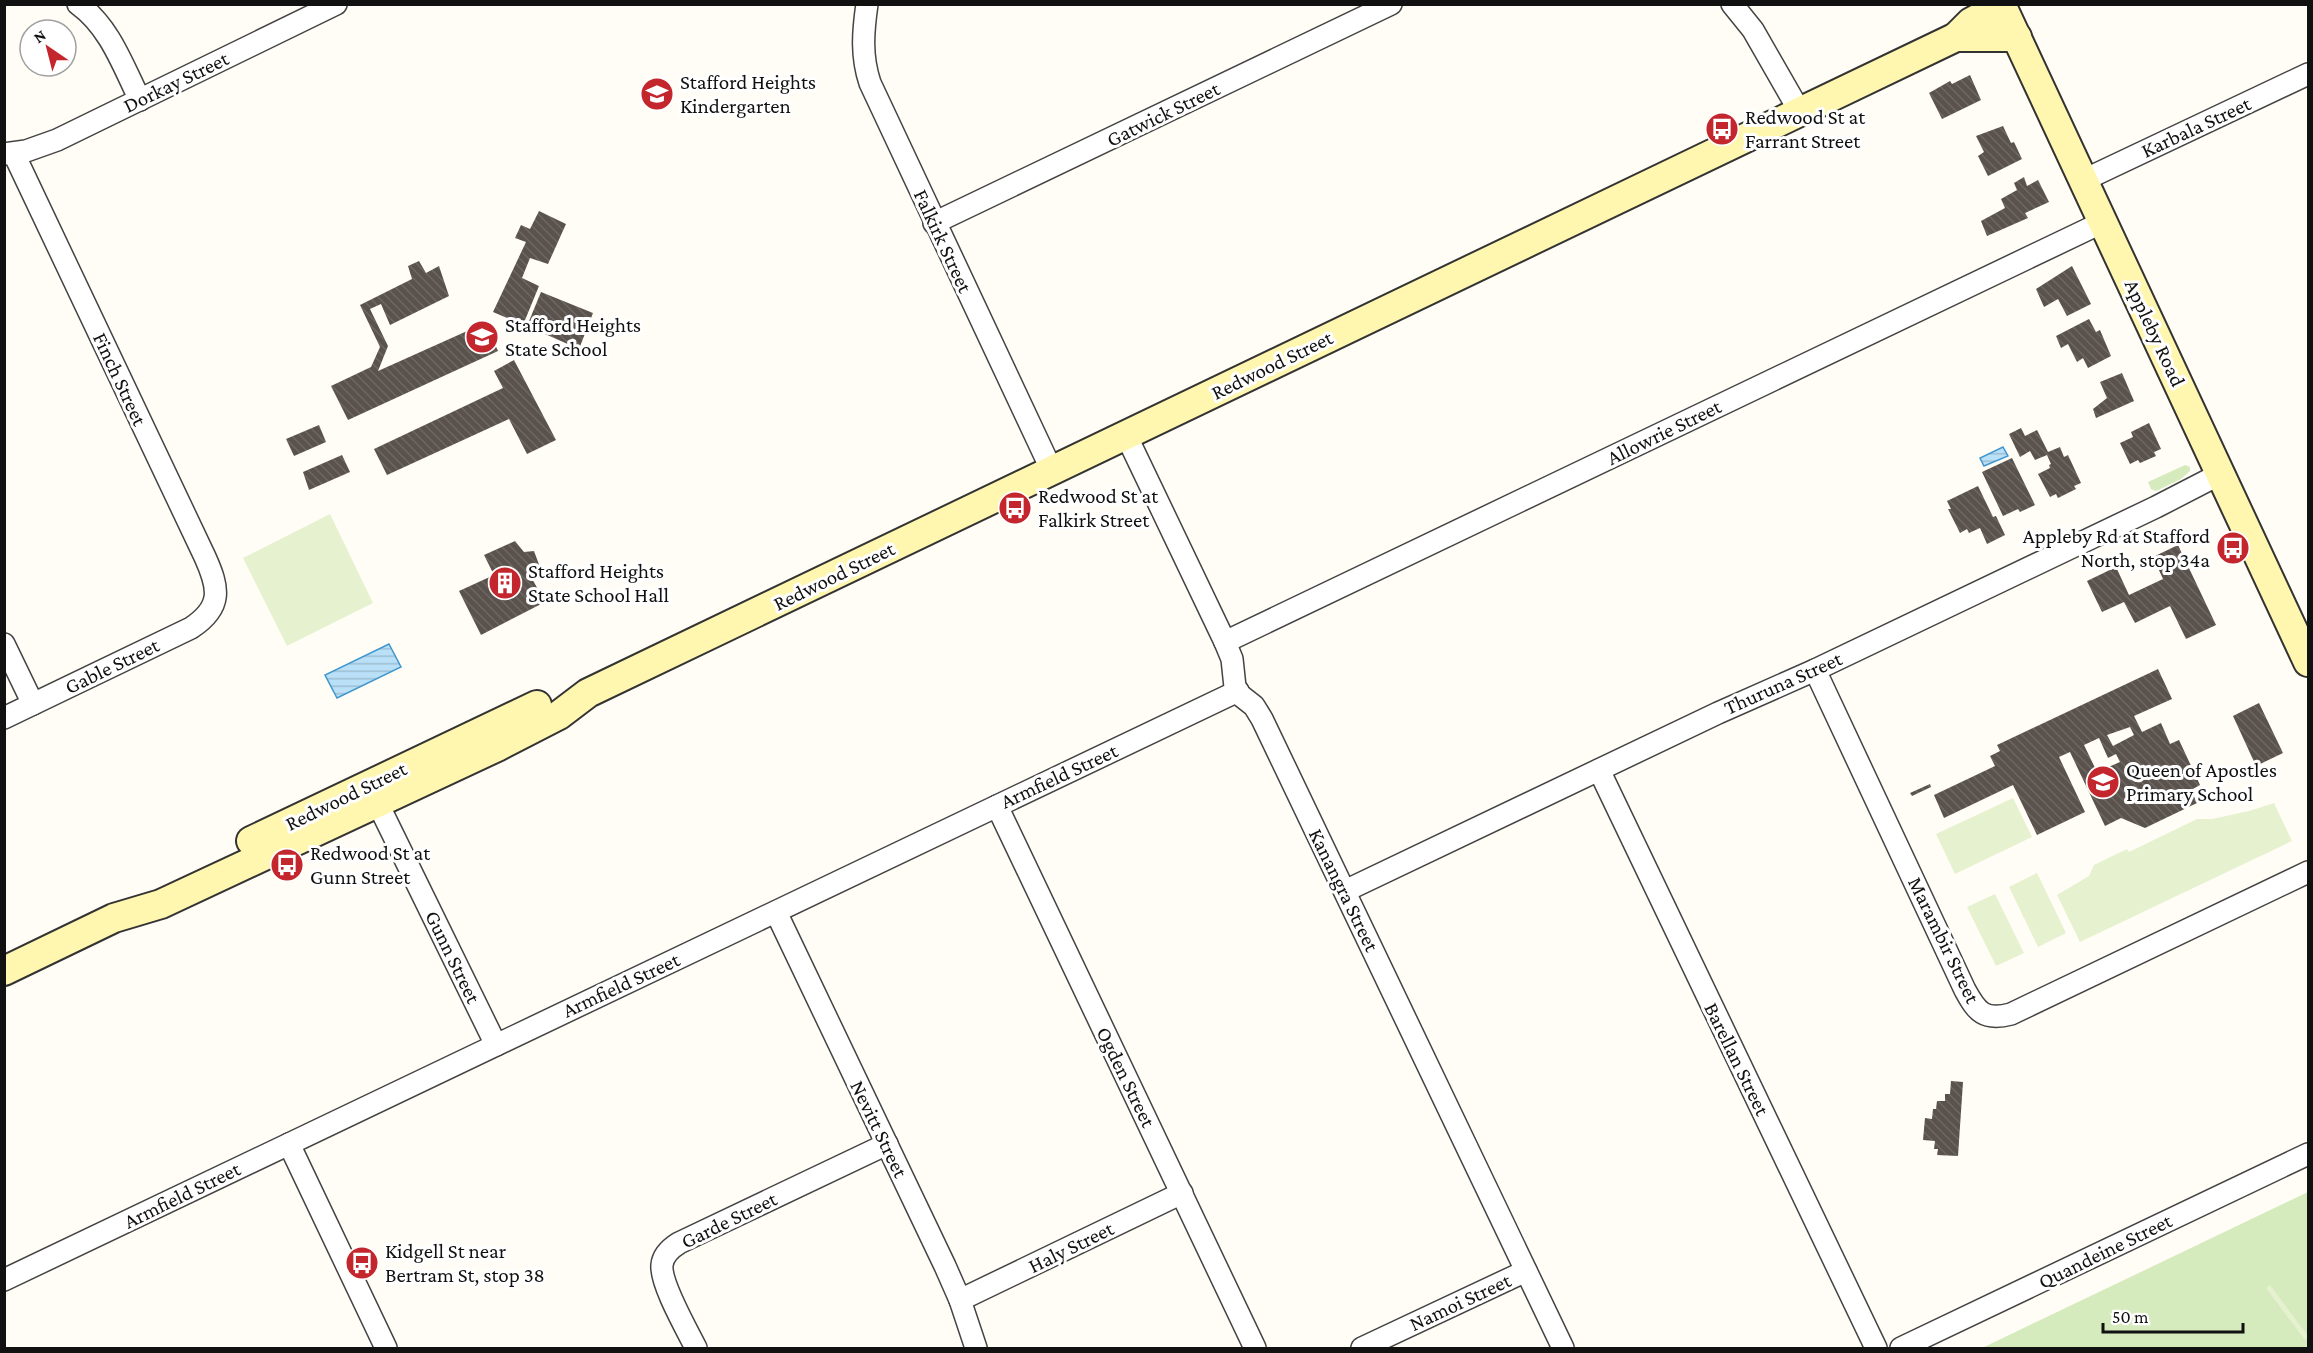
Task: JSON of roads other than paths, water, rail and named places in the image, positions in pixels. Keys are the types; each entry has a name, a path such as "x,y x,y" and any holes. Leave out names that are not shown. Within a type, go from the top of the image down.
{"street":[{"path":"78,4 102,27 140,100"},
{"name":"Dorkay Street","path":"9,154 40,147 336,4"},
{"name":"Falkirk Street","path":"867,4 862,51 865,69 883,114 1052,471"},
{"name":"Gatwick Street","path":"934,223 1391,4"},
{"path":"1732,4 1753,30 1800,112"},
{"name":"Redwood Street","path":"4,971 114,918 161,904 378,804 559,715 588,693 1956,37 1971,22 2001,5"},
{"name":"Appleby Road","path":"2001,5 2308,662"},
{"name":"Redwood Street","path":"1956,37 2016,37"},
{"name":"Karbala Street","path":"2084,180 2307,78"},
{"name":"Finch Street","path":"9,154 205,557 216,588 213,607"},
{"name":"Allowrie Street","path":"1225,642 2103,222"},
{"path":"1125,435 1225,642 1232,659 1234,682 1238,691"},
{"name":"Thuruna Street","path":"1345,891 1718,713 1815,670 2156,507 2220,474"},
{"name":"Gable Street","path":"4,718 191,628 208,615 213,607"},
{"path":"4,644 33,704"},
{"name":"Marambir Street","path":"1815,670 1965,990 1975,1007 1986,1016 2001,1017 2016,1011 2308,872"},
{"name":"Armfield Street","path":"4,1280 1238,691"},
{"name":"Kanangra Street","path":"1238,691 1257,711 1563,1348"},
{"name":"Redwood Street","path":"114,918 153,888 486,729 549,700 588,693"},
{"name":"Barellan Street","path":"1599,770 1876,1348"},
{"name":"Gunn Street","path":"378,804 496,1045"},
{"name":"Ogden Street","path":"997,806 1255,1348"},
{"name":"Nevitt Street","path":"776,912 960,1300 976,1348"},
{"path":"290,1144 386,1348"},
{"name":"Garde Street","path":"696,1348 662,1272 662,1261 668,1251 679,1243 887,1144"},
{"name":"Quandeine Street","path":"1901,1348 2308,1154"},
{"name":"Haly Street","path":"960,1300 1182,1193"},
{"name":"Namoi Street","path":"1362,1348 1526,1271"}],"water":[{"path":"2003,447 2008,456 1984,466 1980,458"},
{"path":"389,644 401,667 337,698 325,675"}],"place":[{"name":"Stafford Heights Kindergarten","path":"657,94"},
{"name":"Redwood St at Farrant Street","path":"1722,129"},
{"name":"Stafford Heights State School","path":"482,337"},
{"name":"Redwood St at Falkirk Street","path":"1015,508"},
{"name":"Appleby Rd at Stafford North, stop 34a","path":"2233,548"},
{"name":"Stafford Heights State School Hall","path":"505,583"},
{"name":"Queen of Apostles Primary School","path":"2103,782"},
{"name":"Redwood St at Gunn Street","path":"287,865"},
{"name":"Kidgell St near Bertram St, stop 38","path":"362,1263"}]}
